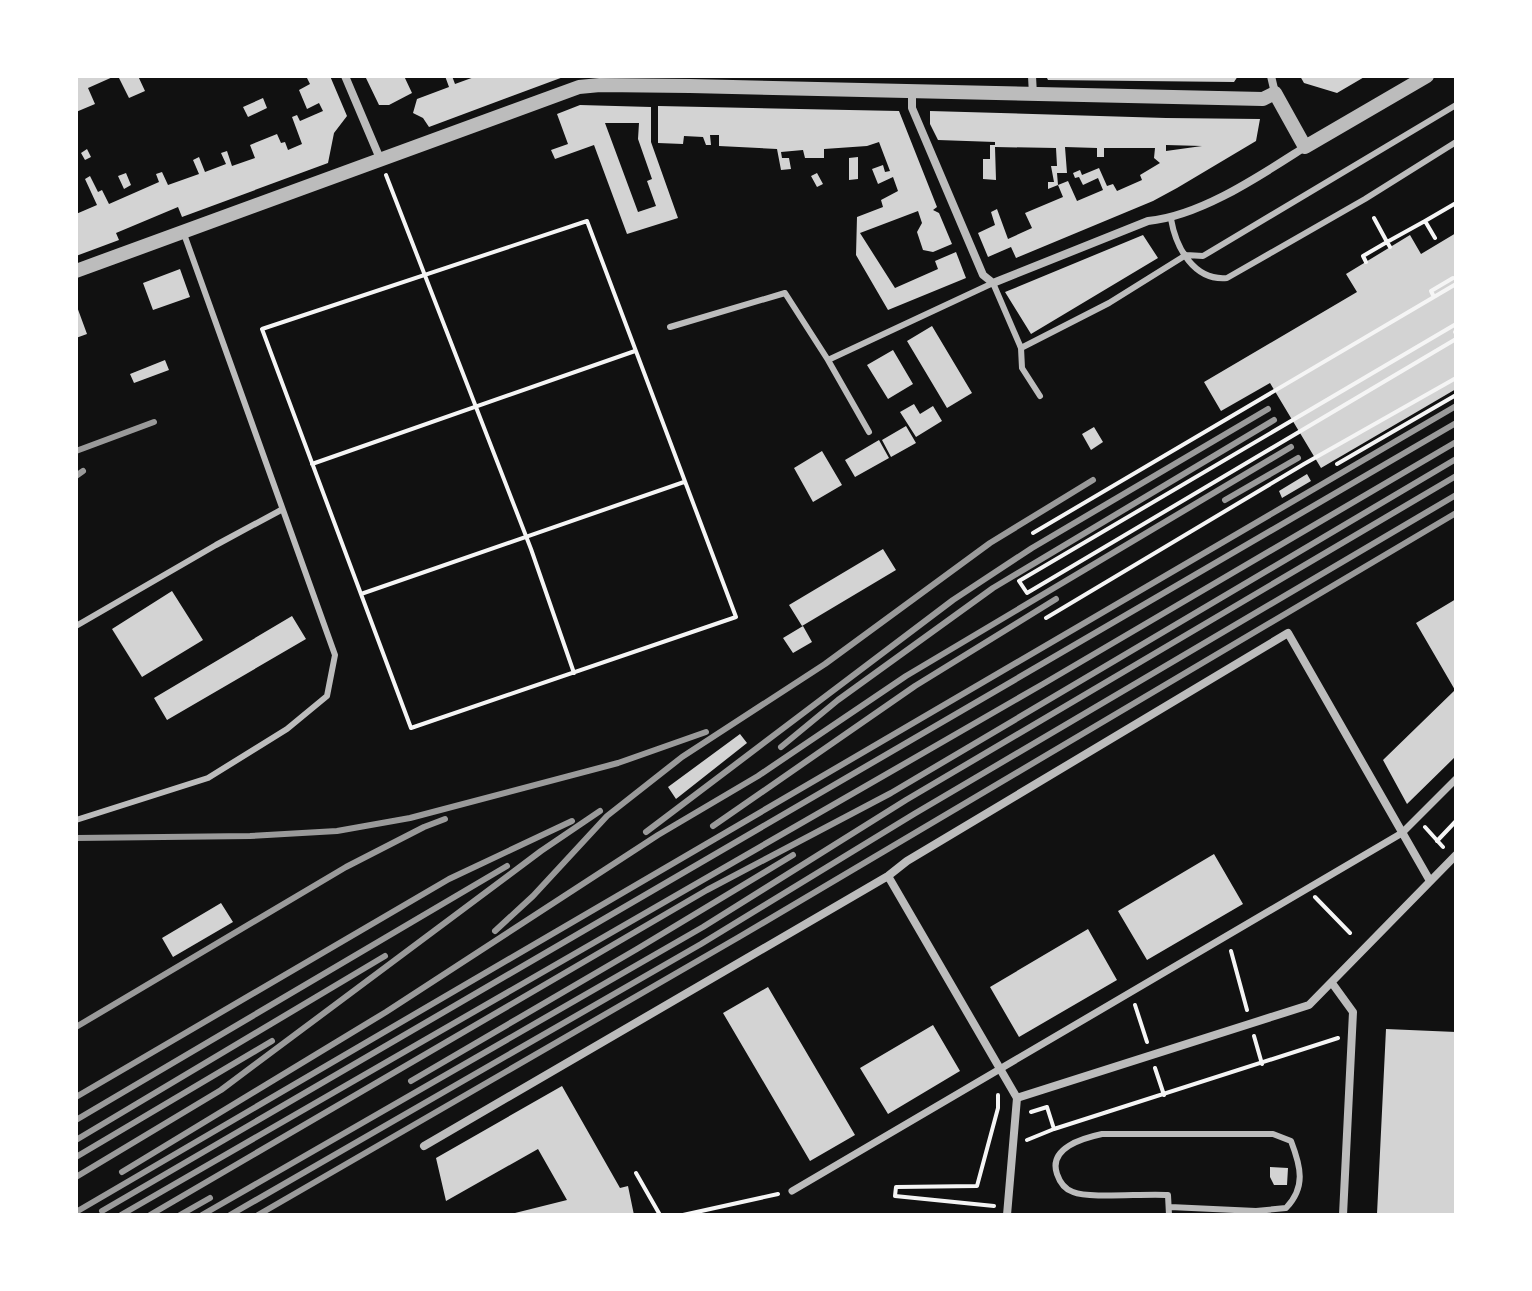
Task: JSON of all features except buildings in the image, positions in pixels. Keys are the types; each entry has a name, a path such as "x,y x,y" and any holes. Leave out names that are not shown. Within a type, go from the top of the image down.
{"street":[{"path":"345,76 381,161"},
{"path":"1032,76 1033,95"},
{"path":"1271,76 1275,93 1305,147"},
{"path":"912,92 912,108 983,275 993,283 1148,221 1171,219 1251,180 1427,76"},
{"path":"76,271 579,87 627,80 1033,95 1263,99 1275,93"},
{"path":"424,1146 888,876 907,861 1288,633 1430,881"},
{"path":"792,1191 1402,833 1456,779"},
{"path":"1017,1098 1309,1005 1456,855"},
{"path":"888,876 1017,1098 1007,1215"},
{"path":"1332,983 1353,1012 1343,1215"}],"lane":[{"path":"1021,348 1109,303 1186,255 1203,256 1456,105"},
{"path":"1171,219 1177,240 1201,274 1214,279 1227,278 1456,142"},
{"path":"76,820 208,778 287,729 327,696 335,655 183,232"},
{"path":"828,360 993,283 1021,348 1022,368 1040,396"},
{"path":"670,327 785,293 869,432"},
{"path":"76,626 281,510"},
{"path":"1102,1134 1273,1134 1291,1141 1300,1164 1301,1181 1295,1198 1286,1208 1170,1211 1168,1195 1075,1193 1061,1185 1055,1169 1060,1153 1078,1139 1102,1134"}],"path":[{"path":"381,161 527,537 574,673"},
{"path":"1366,262 1363,256 1376,252 1456,203"},
{"path":"1374,218 1389,244"},
{"path":"587,221 636,351 736,617 411,728 262,329 587,221"},
{"path":"1425,221 1435,238"},
{"path":"1033,533 1434,297 1431,291 1454,281"},
{"path":"1454,325 1456,334 1027,593 1019,581 1454,325"},
{"path":"312,464 636,351"},
{"path":"1046,618 1304,464 1456,378"},
{"path":"1337,464 1456,395"},
{"path":"361,594 685,482"},
{"path":"1417,818 1445,849"},
{"path":"1437,841 1456,821"},
{"path":"1306,888 1350,933"},
{"path":"1226,935 1247,1010"},
{"path":"1130,991 1147,1044"},
{"path":"1254,1036 1262,1064"},
{"path":"1027,1140 1338,1038"},
{"path":"1155,1068 1164,1095"},
{"path":"989,1075 999,1096 998,1108 977,1186 896,1187 895,1196 996,1206"},
{"path":"1031,1112 1047,1107 1054,1129"},
{"path":"636,1173 660,1215"},
{"path":"683,1215 792,1191"}],"railway":[{"path":"76,1212 1456,406"},
{"path":"646,832 953,600 1032,548 1268,409"},
{"path":"781,747 838,700 993,588 1274,420"},
{"path":"76,451 154,422"},
{"path":"102,1211 1456,423"},
{"path":"121,1215 1043,684 1456,442"},
{"path":"122,1172 386,1012 658,835 758,776 906,676 1291,447"},
{"path":"1225,500 1298,458"},
{"path":"150,1215 707,890 891,793 1456,459"},
{"path":"76,476 83,471"},
{"path":"202,1215 703,927 906,800 1456,476"},
{"path":"495,931 533,896 607,816 682,757 825,664 990,543 1093,480"},
{"path":"230,1215 701,944 914,814 1456,495"},
{"path":"258,1215 739,937 1456,513"},
{"path":"713,826 915,686 1056,599"},
{"path":"76,838 250,836 337,831 410,818 618,763 706,732"},
{"path":"76,1177 221,1090 541,851 600,811"},
{"path":"76,1027 346,867 445,819"},
{"path":"76,1097 449,879 572,821"},
{"path":"411,1081 793,855"},
{"path":"76,1120 507,866"},
{"path":"76,1140 385,956"},
{"path":"76,1157 272,1041"},
{"path":"180,1215 210,1198"}]}
